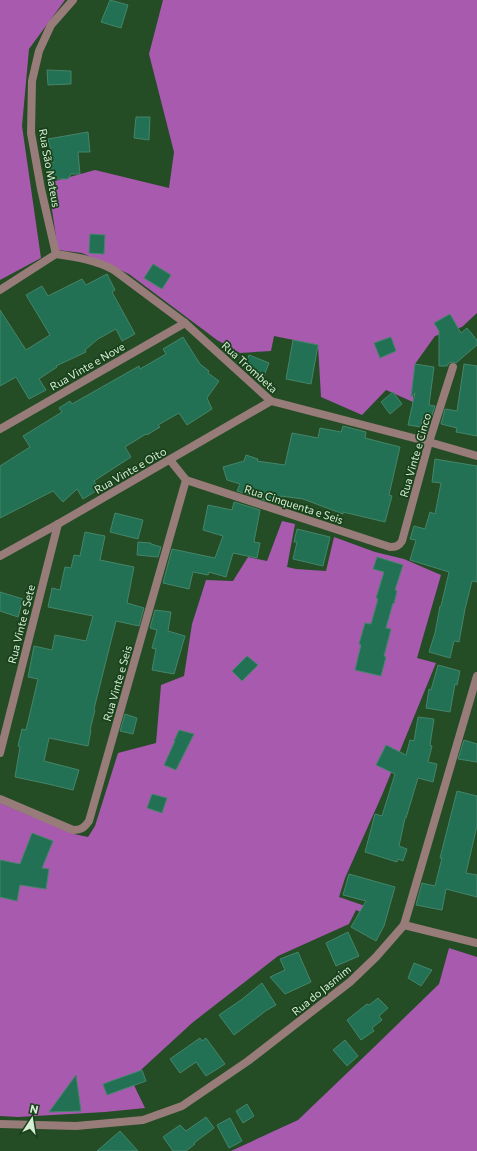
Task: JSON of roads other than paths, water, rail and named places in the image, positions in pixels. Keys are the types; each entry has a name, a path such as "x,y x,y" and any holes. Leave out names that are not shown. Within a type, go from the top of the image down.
{"street":[{"name":"Rua São Mateus","path":"56,254 41,189 31,133 32,81 39,51 51,25 73,0"},
{"path":"0,290 56,254"},
{"name":"Rua Trombeta","path":"56,254 90,260 114,270 185,323 270,401 430,442 477,456"},
{"name":"Rua Vinte e Nove","path":"0,429 185,323"},
{"name":"Rua Vinte e Cinco","path":"396,547 402,541 453,367"},
{"name":"Rua Vinte e Oito","path":"0,556 170,460 270,401"},
{"path":"170,460 186,480"},
{"name":"Rua Cinquenta e Seis","path":"186,480 390,547 396,547"},
{"name":"Rua Vinte e Seis","path":"0,799 73,830 80,830 89,821 186,480"},
{"name":"Rua Vinte e Sete","path":"0,752 58,524"},
{"name":"Rua do Jasmim","path":"0,1124 76,1126 143,1120 182,1106 248,1061 350,982 376,957 404,925 475,691 477,676"},
{"path":"404,925 477,943"}]}
